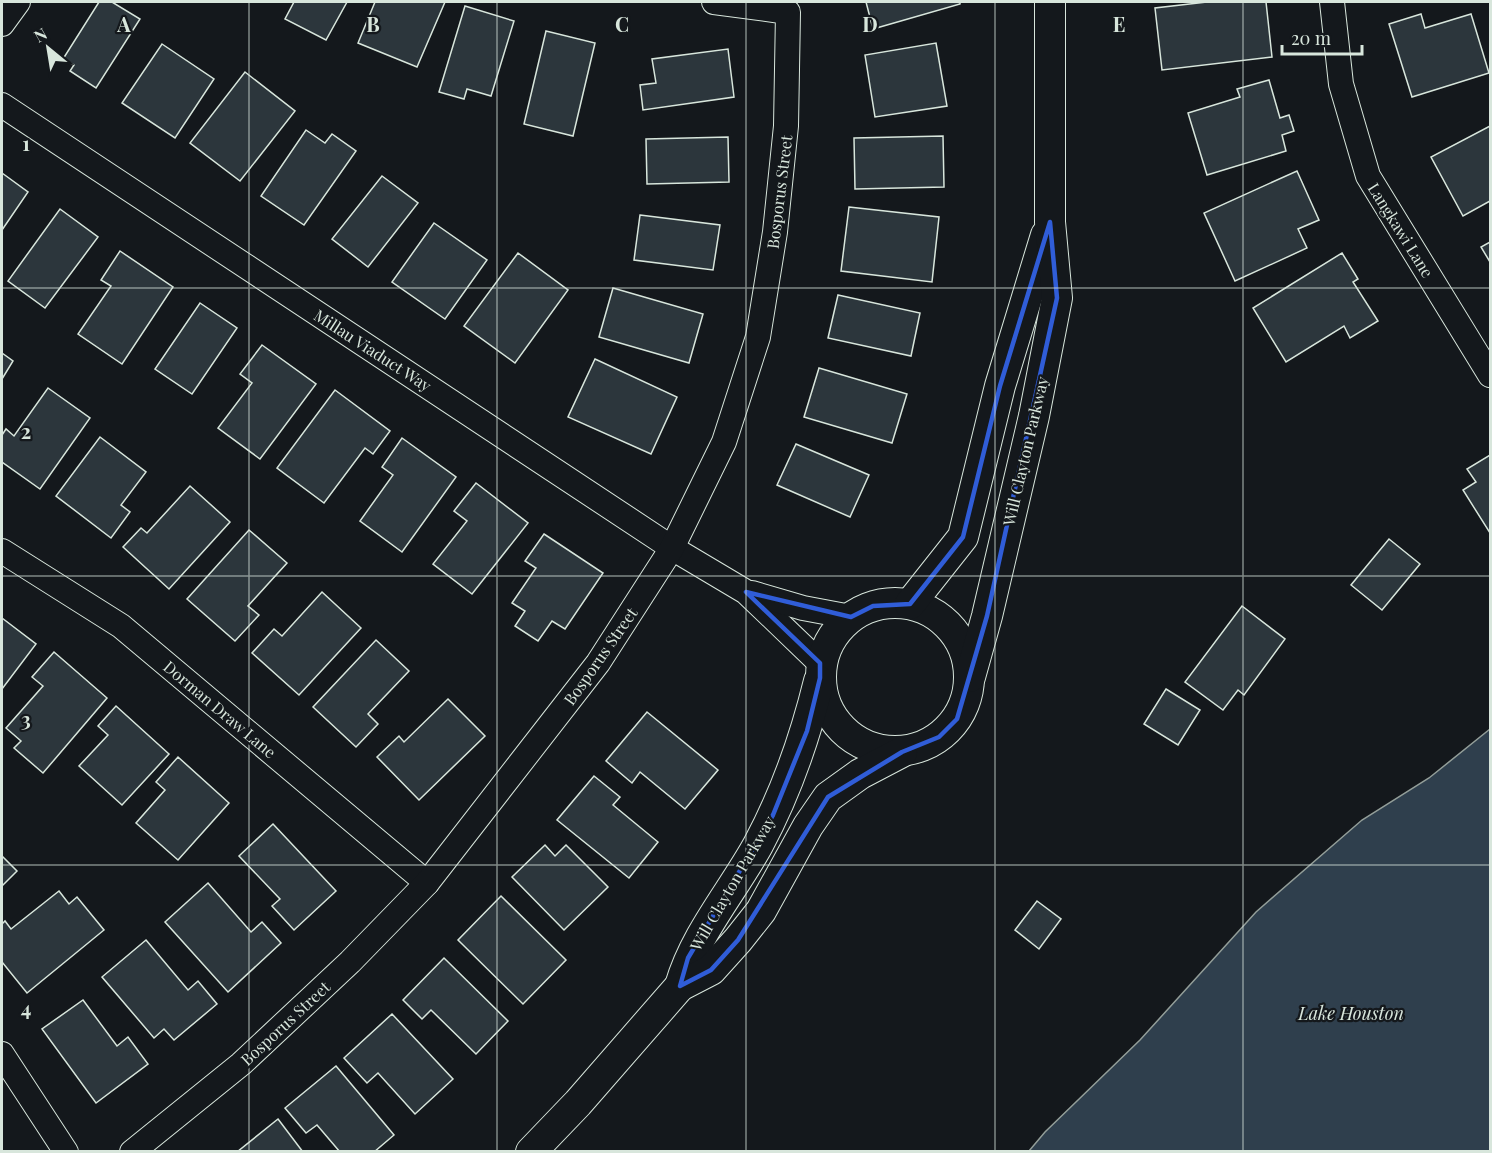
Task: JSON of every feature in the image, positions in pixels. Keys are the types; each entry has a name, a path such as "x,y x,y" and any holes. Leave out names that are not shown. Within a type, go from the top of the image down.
{"street":[{"path":"2,24 18,2"},
{"name":"Bosporus Street","path":"132,1152 241,1065 350,962 427,883 598,663 672,548 724,442 758,337 775,232 786,126 788,12 714,2"},
{"name":"Will Clayton Parkway","path":"970,677 987,616 1031,428 1057,298 1050,222 1050,2"},
{"name":"Langkawi Lane","path":"1332,2 1341,84 1368,176 1491,375"},
{"name":"Millau Viaduct Way","path":"2,105 672,548 746,592 803,608 851,617"},
{"name":"Will Clayton Parkway","path":"910,604 963,537 1000,386 1050,222"},
{"name":"Dorman Draw Lane","path":"2,551 121,626 427,883"},
{"name":"Millau Viaduct Way","path":"746,592 820,670"},
{"path":"898,602 910,604 942,618 957,634 966,655 970,677 967,699 957,719 939,737 917,748 902,752 867,746 846,733 832,717 824,699 820,670 834,635 851,617 873,606 898,602"},
{"name":"Will Clayton Parkway","path":"680,986 688,958 735,884 773,815 807,731 820,670"},
{"name":"Will Clayton Parkway","path":"531,1152 578,1103 680,986 711,970 738,940 761,911 808,826 828,797 861,774 902,752"},
{"path":"2,1054 66,1152"}],"highlighted area":[{"path":"1050,222 1057,298 987,616 957,719 939,737 902,752 828,797 738,940 711,970 680,986 688,958 773,815 807,731 820,678 820,663 746,592 851,617 873,606 910,604 963,537 1000,386"}],"water":[{"name":"Lake Houston","path":"1490,729 1490,1151 1029,1151 1045,1132 1140,1040 1256,912 1362,820 1429,778"}],"building":[{"path":"99,2 112,2 140,19 96,88 70,71 74,65 63,59"},
{"path":"294,2 347,2 326,40 285,19"},
{"path":"375,2 445,2 417,67 358,43"},
{"path":"866,2 960,2 960,4 873,29"},
{"path":"1207,2 1266,2 1272,57 1162,70 1155,8"},
{"path":"465,6 514,21 491,96 467,89 464,99 439,92"},
{"path":"1421,14 1425,28 1471,14 1489,73 1412,97 1389,24"},
{"path":"546,31 595,43 573,136 524,124"},
{"path":"936,43 947,106 875,117 865,55"},
{"path":"162,44 214,79 175,138 122,103"},
{"path":"728,49 734,97 643,110 640,85 656,83 652,59"},
{"path":"245,72 295,111 240,181 190,143"},
{"path":"1269,80 1280,118 1289,115 1294,131 1282,135 1286,151 1207,175 1188,113 1240,97 1237,89"},
{"path":"1490,126 1490,201 1463,216 1431,157"},
{"path":"306,130 325,143 332,134 356,151 304,225 261,196"},
{"path":"943,136 944,187 855,189 854,138"},
{"path":"728,137 729,182 647,184 646,139"},
{"path":"1297,171 1319,220 1298,229 1307,248 1235,281 1204,213"},
{"path":"2,173 28,192 2,230"},
{"path":"382,176 418,203 368,267 332,239"},
{"path":"849,207 939,217 932,282 841,271"},
{"path":"60,209 98,237 45,308 8,281"},
{"path":"640,215 720,225 713,270 634,260"},
{"path":"434,223 487,260 445,319 392,282"},
{"path":"1490,242 1490,262 1481,247"},
{"path":"120,251 173,287 122,364 78,334 111,286 101,280"},
{"path":"518,253 568,290 515,363 464,326"},
{"path":"1342,253 1358,279 1353,282 1378,321 1350,338 1344,326 1286,362 1253,308"},
{"path":"613,288 703,314 689,363 599,337"},
{"path":"838,295 920,313 911,356 828,338"},
{"path":"200,303 237,328 192,394 155,369"},
{"path":"262,345 316,384 260,459 218,428 252,383 240,374"},
{"path":"2,353 13,361 2,379"},
{"path":"595,359 677,397 651,454 568,417"},
{"path":"819,368 907,394 892,443 804,417"},
{"path":"48,388 90,418 40,489 2,462 2,435 6,429 14,436"},
{"path":"335,390 390,431 373,454 365,448 324,503 277,468"},
{"path":"100,437 146,472 121,505 130,512 111,538 56,496"},
{"path":"402,438 456,477 402,552 360,521 393,475 382,467"},
{"path":"796,444 869,475 850,517 777,485"},
{"path":"1490,455 1490,533 1463,490 1476,482 1467,469"},
{"path":"476,483 528,523 472,594 433,564 467,521 454,511"},
{"path":"190,486 230,522 169,589 123,547 141,528 147,533"},
{"path":"249,530 287,563 248,606 259,615 235,641 187,599"},
{"path":"544,534 603,573 565,629 552,621 538,641 515,626 525,611 512,603 536,568 525,561"},
{"path":"1389,539 1420,564 1382,610 1351,585"},
{"path":"322,592 361,628 299,695 252,653 274,629 282,636"},
{"path":"1242,606 1285,639 1244,695 1238,690 1223,710 1185,682"},
{"path":"2,618 36,644 2,689"},
{"path":"376,640 409,671 368,714 378,724 356,747 313,707"},
{"path":"54,652 107,698 43,773 14,748 21,741 6,728 43,686 32,677"},
{"path":"1166,689 1200,710 1178,745 1144,724"},
{"path":"448,699 485,736 419,800 377,757 399,736 404,742"},
{"path":"116,706 169,754 122,805 79,766 108,735 98,726"},
{"path":"647,712 718,770 685,809 640,772 632,783 606,761"},
{"path":"178,757 229,803 178,860 136,823 165,790 156,782"},
{"path":"594,776 620,797 613,805 658,842 629,878 557,820"},
{"path":"273,824 336,891 294,930 272,906 280,899 239,856"},
{"path":"545,845 555,856 566,845 608,887 564,930 512,877"},
{"path":"2,856 17,871 2,886"},
{"path":"208,883 251,932 262,922 281,943 228,992 165,922"},
{"path":"59,891 69,904 77,897 104,930 27,993 2,962 2,924 5,921 11,929"},
{"path":"501,896 566,960 523,1004 458,940"},
{"path":"1037,901 1061,919 1039,949 1015,930"},
{"path":"146,940 188,990 198,981 217,1004 174,1040 164,1029 154,1038 102,977"},
{"path":"444,958 508,1021 476,1054 431,1010 422,1019 403,1000"},
{"path":"83,1000 117,1046 128,1037 148,1064 96,1103 42,1029"},
{"path":"392,1014 453,1079 415,1114 378,1073 367,1083 344,1058"},
{"path":"336,1066 394,1135 374,1152 340,1152 317,1125 306,1133 285,1108"},
{"path":"278,1119 303,1152 237,1152"}]}
